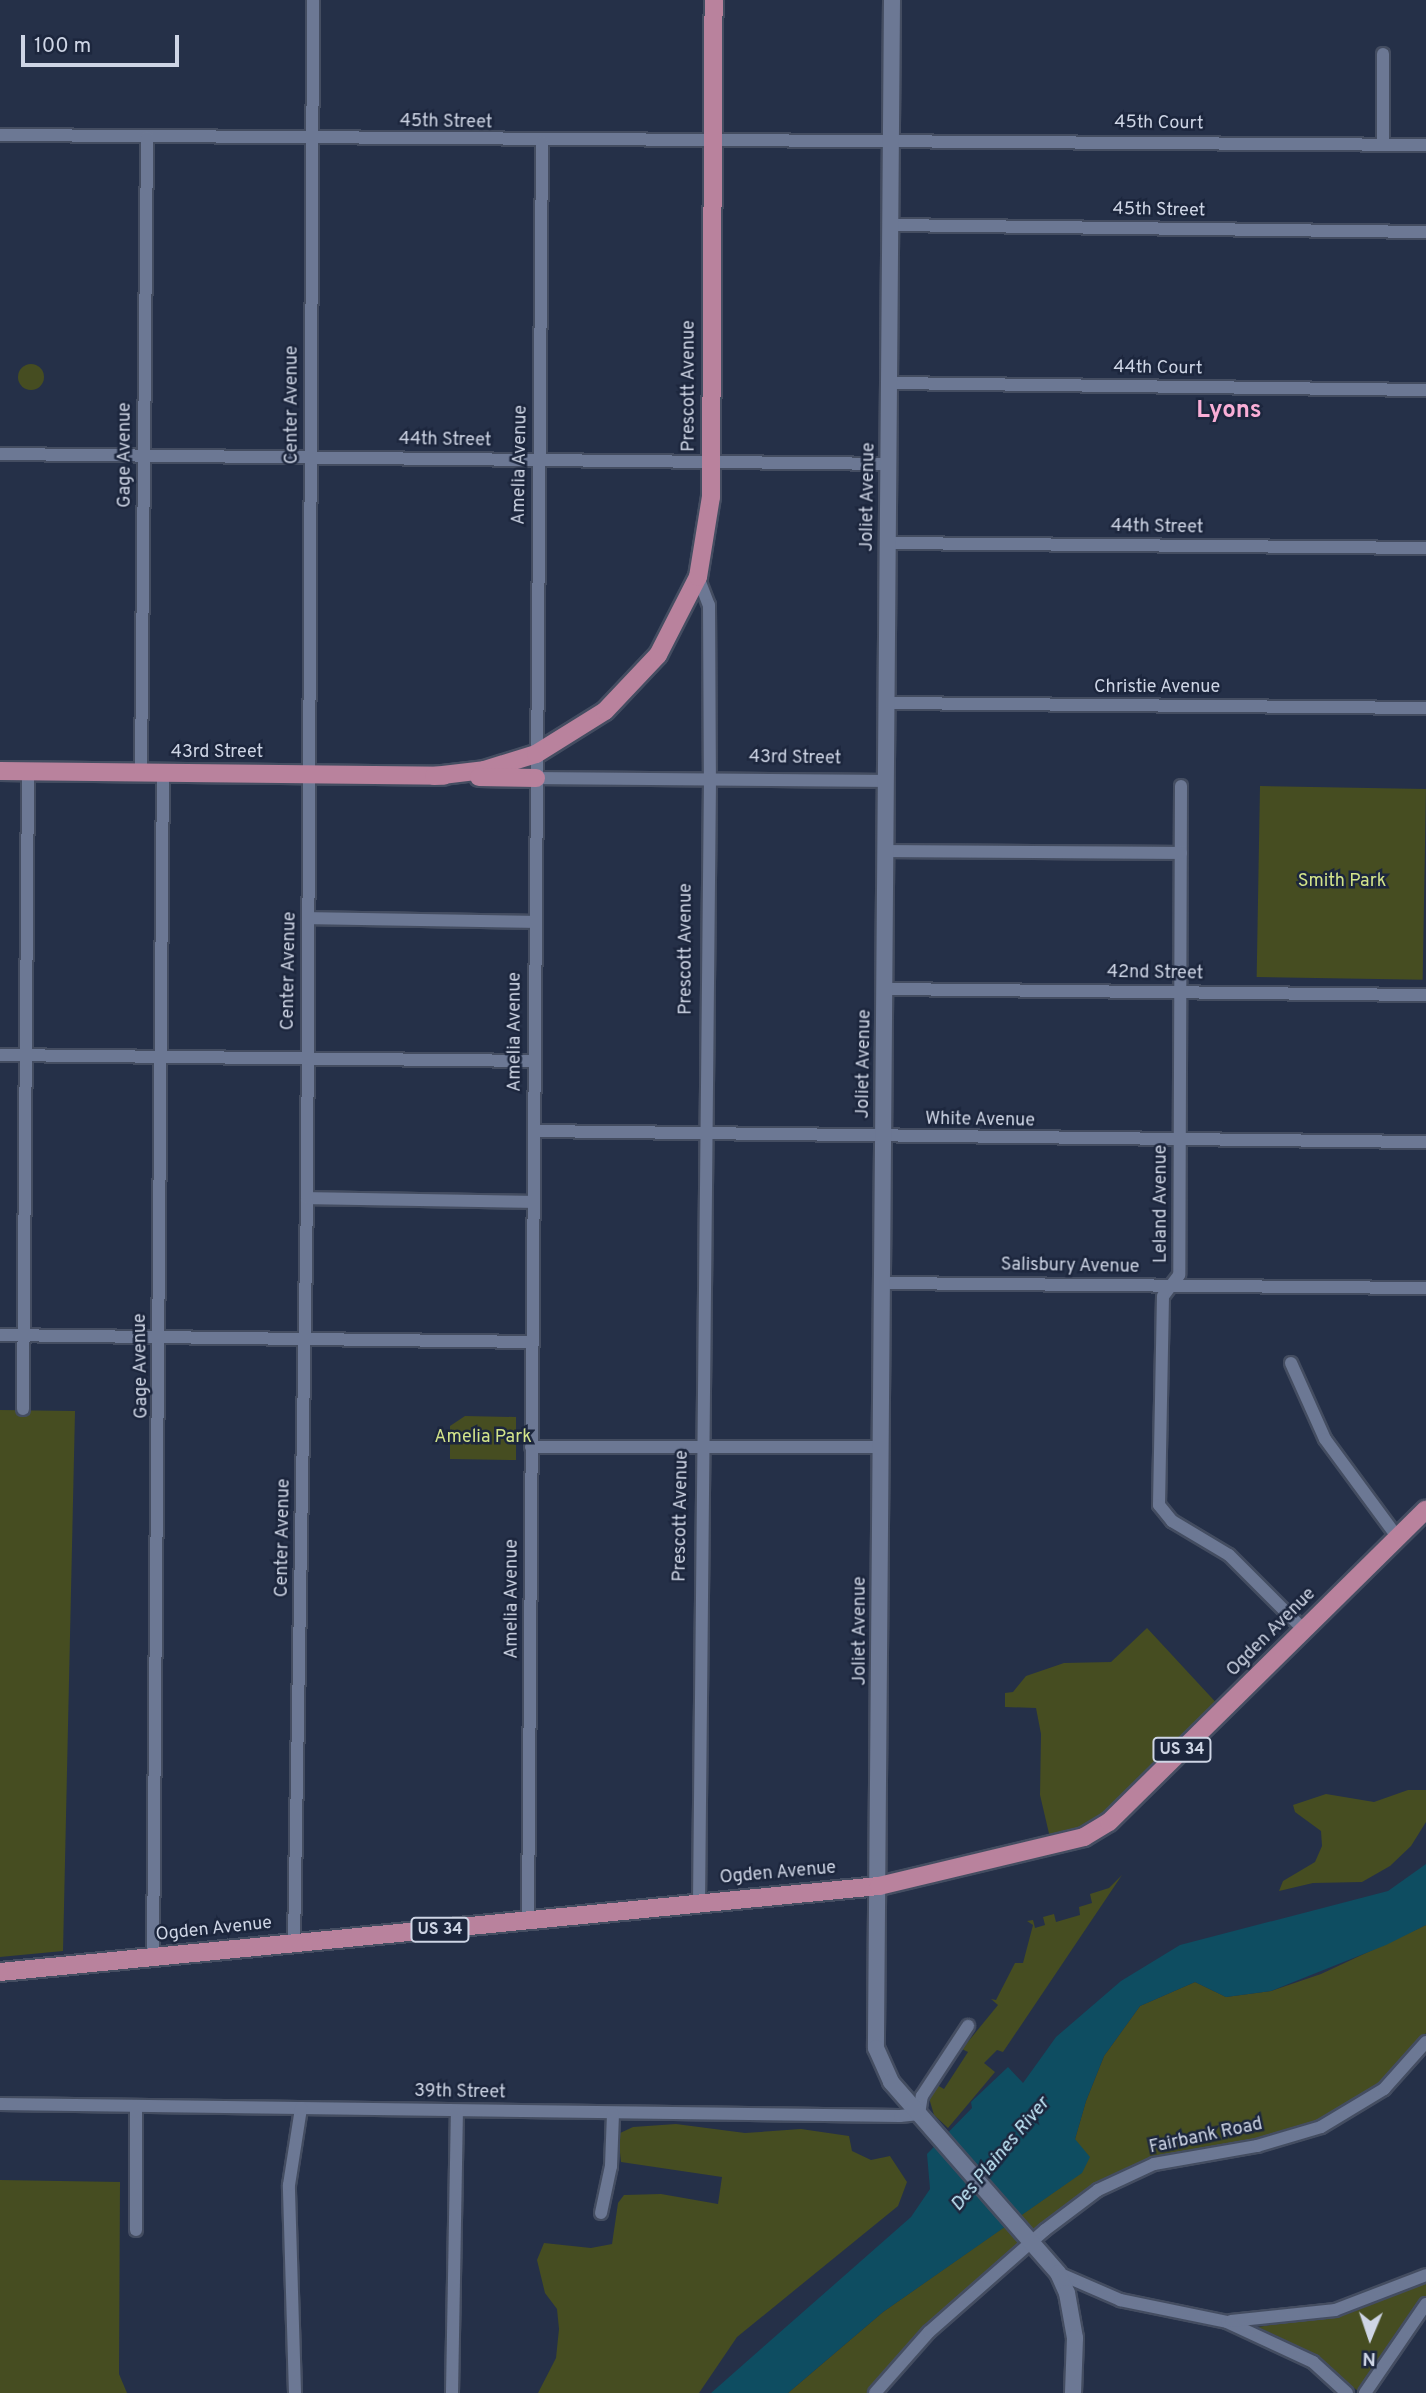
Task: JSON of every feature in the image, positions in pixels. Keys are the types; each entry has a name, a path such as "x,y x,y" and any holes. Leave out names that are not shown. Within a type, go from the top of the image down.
{"main road":[{"name":"Prescott Avenue","path":"698,577 709,528 711,460 714,0"},
{"path":"434,776 484,770 536,754 606,711 641,676 670,638 698,577"},
{"name":"43rd Street","path":"0,771 434,776"},
{"path":"434,776 536,778"},
{"name":"Ogden Avenue","path":"0,1972 879,1886 1099,1830 1305,1631 1426,1509"}],"street":[{"name":"Center Avenue","path":"294,1943 307,1198 313,0"},
{"name":"Joliet Avenue","path":"892,0 876,2048 883,2070 1058,2273"},
{"path":"1383,54 1383,144"},
{"name":"45th Street","path":"0,135 542,142 892,142"},
{"name":"Gage Avenue","path":"141,774 147,137"},
{"name":"Amelia Avenue","path":"528,1922 542,142"},
{"name":"45th Court","path":"892,142 1426,145"},
{"name":"45th Street","path":"891,225 1426,232"},
{"name":"44th Court","path":"890,383 1426,390"},
{"name":"44th Street","path":"0,454 889,464"},
{"name":"44th Street","path":"888,543 1426,548"},
{"name":"Prescott Avenue","path":"698,577 709,605 699,1903"},
{"name":"Christie Avenue","path":"887,703 1426,708"},
{"path":"23,1409 28,772"},
{"name":"Gage Avenue","path":"153,1958 163,774"},
{"name":"43rd Street","path":"536,778 885,781"},
{"name":"Leland Avenue","path":"1181,786 1179,1276 1163,1296 1160,1510 1229,1555 1305,1631"},
{"path":"885,851 1181,853"},
{"path":"308,918 534,922"},
{"name":"42nd Street","path":"885,989 1426,995"},
{"path":"0,1055 534,1061"},
{"name":"White Avenue","path":"534,1131 1426,1142"},
{"path":"307,1198 532,1202"},
{"name":"Salisbury Avenue","path":"882,1283 1426,1288"},
{"path":"0,1335 531,1342"},
{"path":"1291,1363 1325,1439 1398,1538"},
{"path":"531,1447 882,1447"},
{"path":"919,2114 922,2096 968,2026"},
{"name":"Fairbank Road","path":"875,2393 929,2332 1028,2237 1098,2190 1131,2172 1176,2159 1257,2146 1321,2127 1384,2089 1426,2042"},
{"name":"39th Street","path":"0,2104 613,2114 919,2114"},
{"path":"136,2106 136,2230"},
{"path":"295,2393 289,2185 301,2108"},
{"path":"452,2393 457,2111"},
{"path":"601,2213 611,2166 613,2114"},
{"path":"1058,2273 1120,2300 1227,2322 1302,2355 1347,2393"},
{"path":"1058,2273 1067,2293 1075,2338 1073,2393"},
{"path":"1227,2322 1335,2311 1426,2275"},
{"path":"1365,2393 1426,2304"}],"green space":[{"path":"31,364 40,368 44,377 40,386 31,390 22,386 18,377 22,368"},
{"name":"Smith Park","path":"1260,786 1426,789 1423,980 1257,977"},
{"path":"0,1410 75,1411 63,1951 0,1957"},
{"name":"Amelia Park","path":"465,1416 516,1417 516,1460 450,1459 450,1426"},
{"path":"1147,1628 1222,1709 1107,1821 1051,1842 1040,1795 1041,1734 1036,1708 1005,1707 1005,1693 1013,1692 1026,1676 1064,1663 1111,1662"},
{"path":"1408,1790 1426,1790 1426,1822 1411,1846 1390,1866 1362,1882 1313,1883 1279,1891 1283,1881 1315,1862 1322,1846 1321,1831 1295,1812 1293,1805 1326,1794 1374,1802"},
{"path":"1122,1875 1003,2052 997,2050 984,2063 995,2072 948,2128 934,2115 929,2098 937,2085 944,2089 968,2052 962,2049 998,2005 991,1999 996,2000 1015,1963 1023,1963 1033,1925 1027,1921 1033,1920 1035,1928 1045,1925 1043,1917 1054,1914 1056,1922 1080,1915 1079,1907 1092,1903 1090,1894 1109,1888"},
{"path":"1426,1925 1426,2033 1378,2086 1308,2125 1252,2141 1154,2158 1100,2180 954,2301 870,2393 788,2393 883,2312 1081,2173 1075,2139 1086,2101 1104,2056 1140,2006 1195,1982 1226,1997 1271,1991 1321,1974"},
{"path":"676,2124 745,2133 801,2129 849,2136 852,2151 871,2160 890,2156 907,2182 898,2206 737,2337 699,2393 538,2393 556,2358 559,2329 557,2309 545,2293 537,2260 544,2243 591,2248 612,2244 618,2203 624,2195 661,2194 718,2204 722,2177 621,2162 618,2134 633,2127"},
{"path":"0,2180 120,2182 119,2374 127,2393 0,2393"},
{"path":"1426,2282 1426,2296 1358,2391 1298,2346 1258,2327 1350,2313"}],"water":[{"name":"Des Plaines River","path":"1426,1864 1426,1925 1386,1945 1271,1991 1226,1997 1195,1982 1140,2006 1104,2056 1086,2101 1075,2139 1090,2157 1082,2173 883,2312 788,2393 711,2393 911,2217 930,2189 927,2154 972,2108 971,2102 1008,2067 1023,2083 1056,2037 1121,1981 1180,1945 1388,1891"}],"district":[{"name":"Lyons","path":"1229,412"}]}
